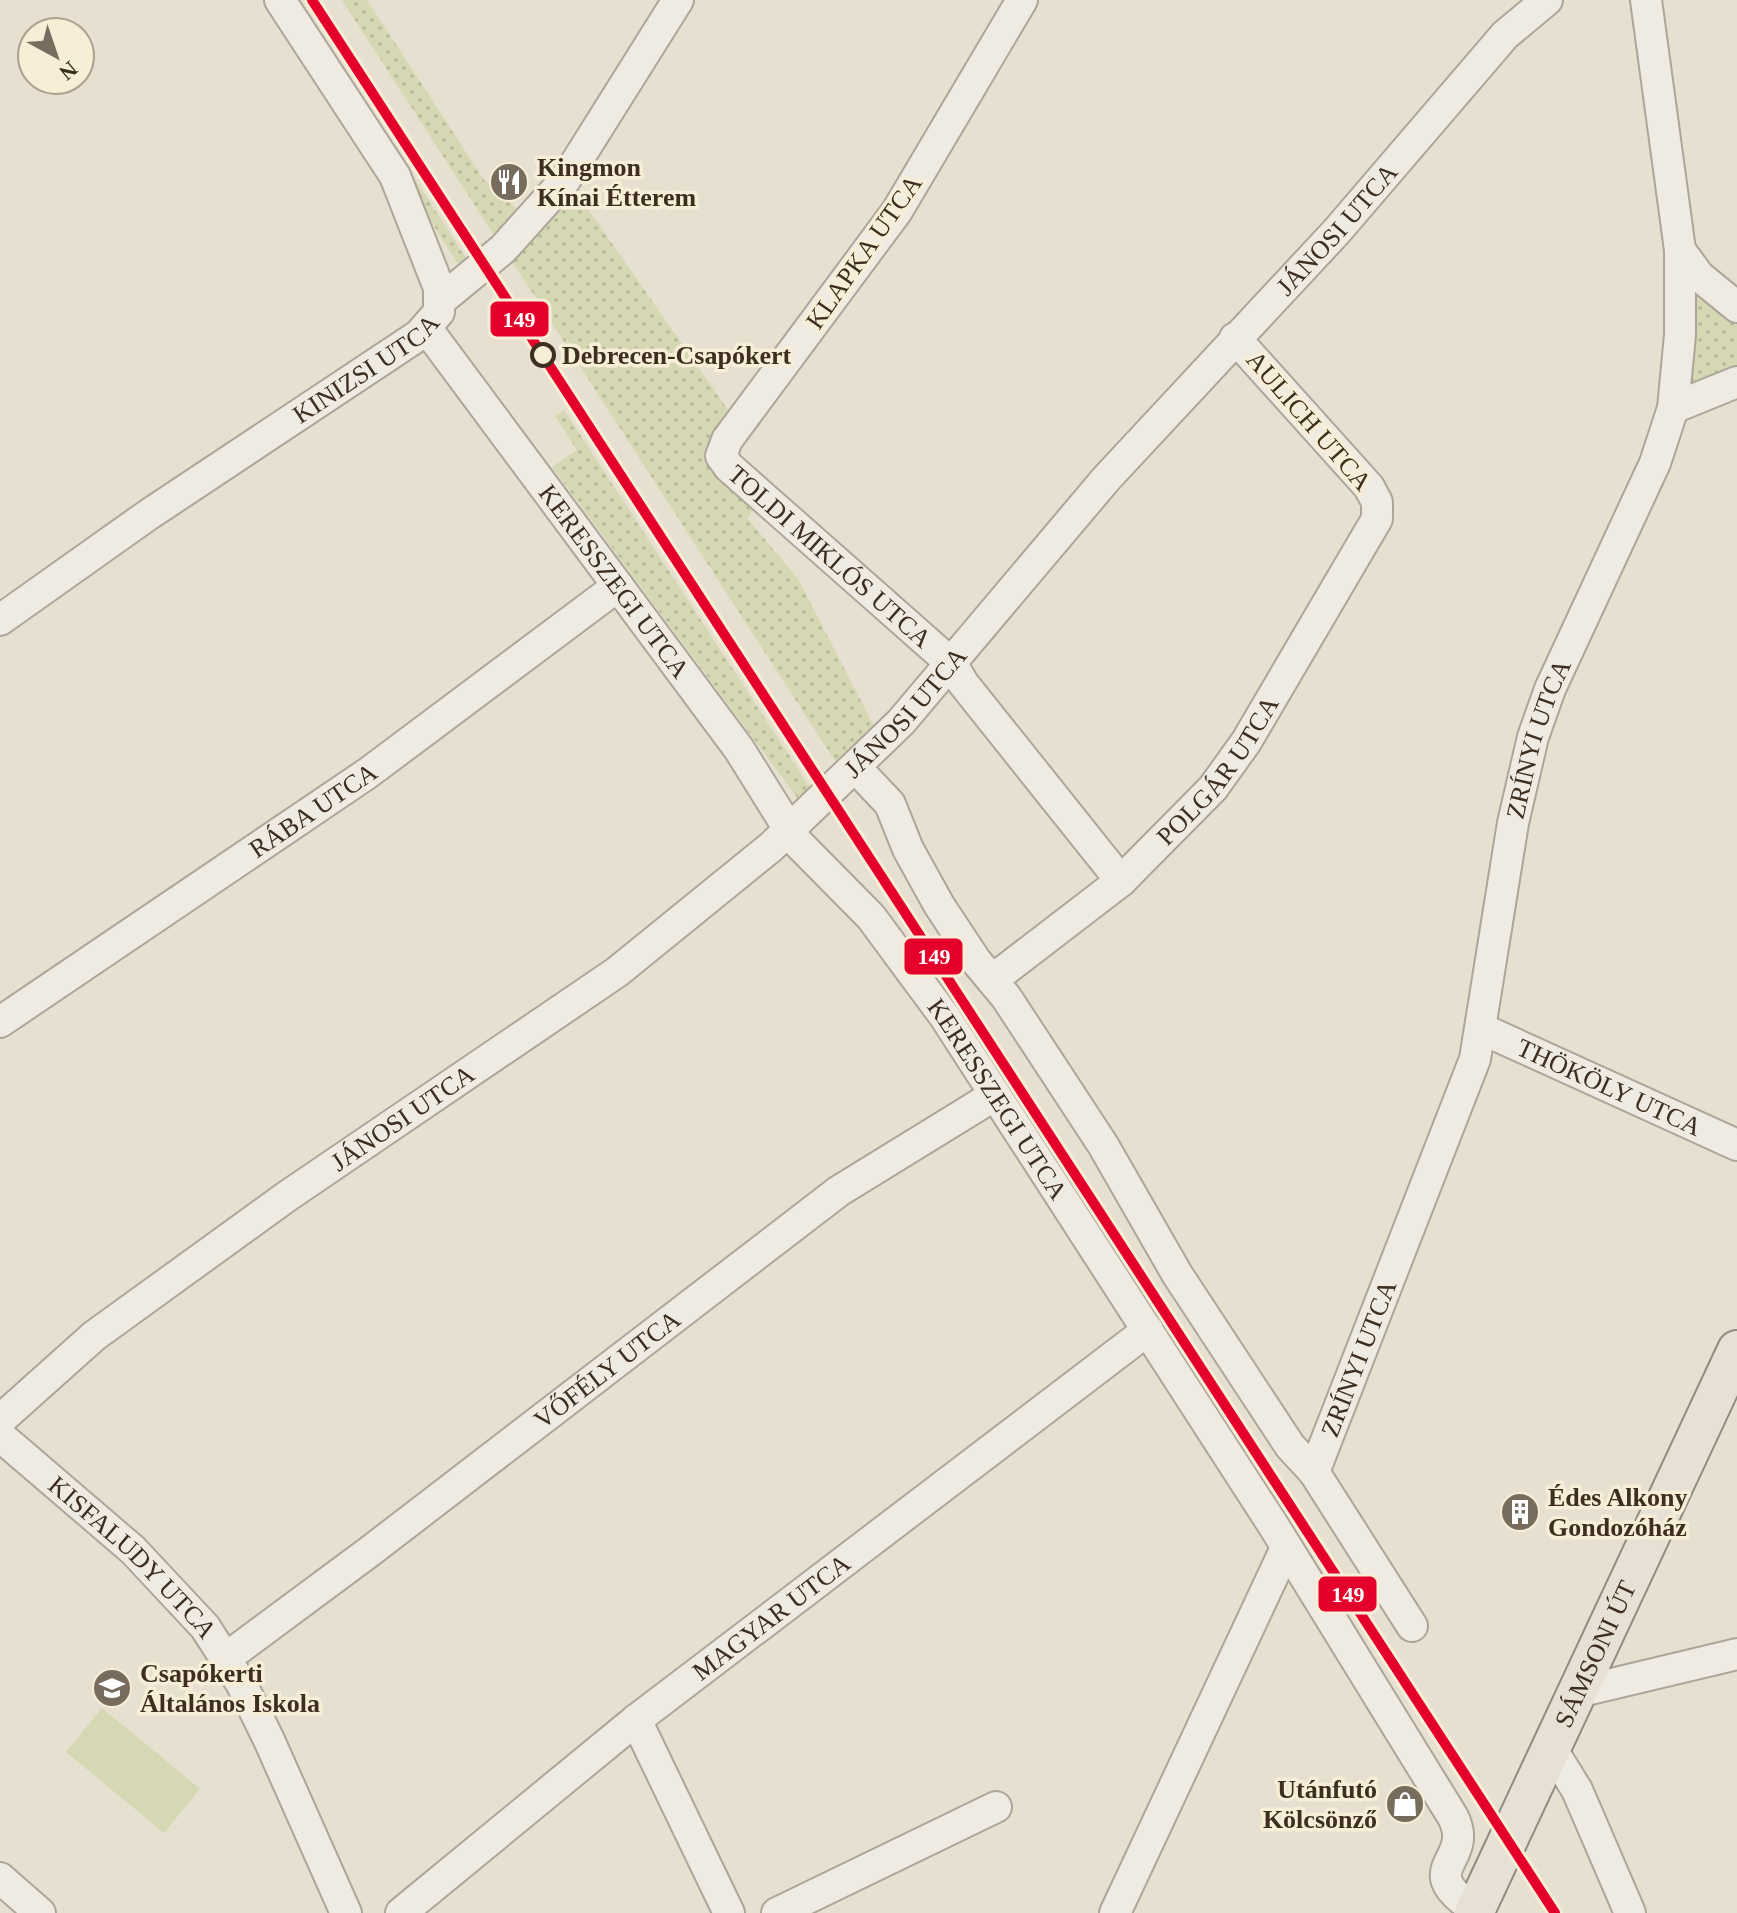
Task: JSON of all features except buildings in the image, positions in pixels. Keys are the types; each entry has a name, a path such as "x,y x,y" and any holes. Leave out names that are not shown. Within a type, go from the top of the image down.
{"main road":[{"name":"SÁMSONI ÚT","path":"1475,1911 1737,1350"}],"street":[{"path":"280,0 395,176 416,224 441,300"},
{"name":"KINIZSI UTCA","path":"0,620 148,515 427,329 436,319 441,300 503,249 573,170 678,0"},
{"name":"KLAPKA UTCA","path":"721,456 727,440 897,211 1022,0"},
{"name":"JÁNOSI UTCA","path":"0,1420 107,1327 286,1197 617,972 729,883 789,830 855,767 952,664 1106,479 1337,231 1505,35 1547,0"},
{"name":"ZRÍNYI UTCA","path":"1314,1472 1460,1103 1482,1029 1513,823 1533,737 1550,689 1655,463 1673,408 1680,335 1680,250 1646,0"},
{"path":"1680,250 1699,276 1737,307"},
{"name":"KERESSZEGI UTCA","path":"427,329 747,760 805,852 864,909 905,959 1148,1330 1453,1817 1459,1839 1446,1870 1446,1884 1455,1896 1475,1911"},
{"name":"AULICH UTCA","path":"1235,338 1369,487 1378,508"},
{"path":"1673,408 1737,382"},
{"name":"TOLDI MIKLÓS UTCA","path":"721,456 729,467 952,664 963,683 1121,881"},
{"name":"POLGÁR UTCA","path":"992,980 1121,881 1195,808 1229,766 1373,528 1378,508"},
{"name":"RÁBA UTCA","path":"0,1022 368,773 618,586"},
{"path":"855,767 890,804 908,849 939,905 1118,1169 1177,1274 1290,1446 1314,1472 1412,1626"},
{"name":"THÖKÖLY UTCA","path":"1482,1029 1544,1054 1737,1145"},
{"name":"VŐFÉLY UTCA","path":"226,1658 839,1191 995,1095"},
{"name":"MAGYAR UTCA","path":"401,1913 636,1720 876,1534 1148,1330"},
{"name":"KISFALUDY UTCA","path":"0,1436 163,1578 198,1617 226,1658 269,1740 346,1913"},
{"path":"1115,1913 1286,1548"},
{"path":"1578,1692 1737,1654"},
{"path":"636,1720 729,1913"},
{"path":"1551,1748 1577,1790 1630,1913"},
{"path":"777,1913 996,1807"},
{"path":"0,1878 40,1913"}],"green space":[{"path":"289,0 300,0 466,258 458,264"},
{"path":"342,0 367,0 484,180 521,212 510,227 494,235"},
{"path":"576,192 735,420 718,443 759,503 747,518 798,579 877,732 839,767 510,258"},
{"path":"1697,291 1737,313 1737,378 1697,384 1689,381 1691,295"},
{"path":"564,410 811,789 799,800 552,467 577,450 555,416"},
{"path":"102,1708 200,1789 164,1833 66,1752"}],"transit line":[{"name":"149","path":"312,0 1555,1913"}],"place":[{"name":"Kingmon Kínai Étterem","path":"509,182"},
{"name":"Debrecen-Csapókert","path":"543,355"},
{"name":"Édes Alkony Gondozóház","path":"1520,1512"},
{"name":"Csapókerti Általános Iskola","path":"112,1688"},
{"name":"Utánfutó Kölcsönző","path":"1405,1804"}]}
